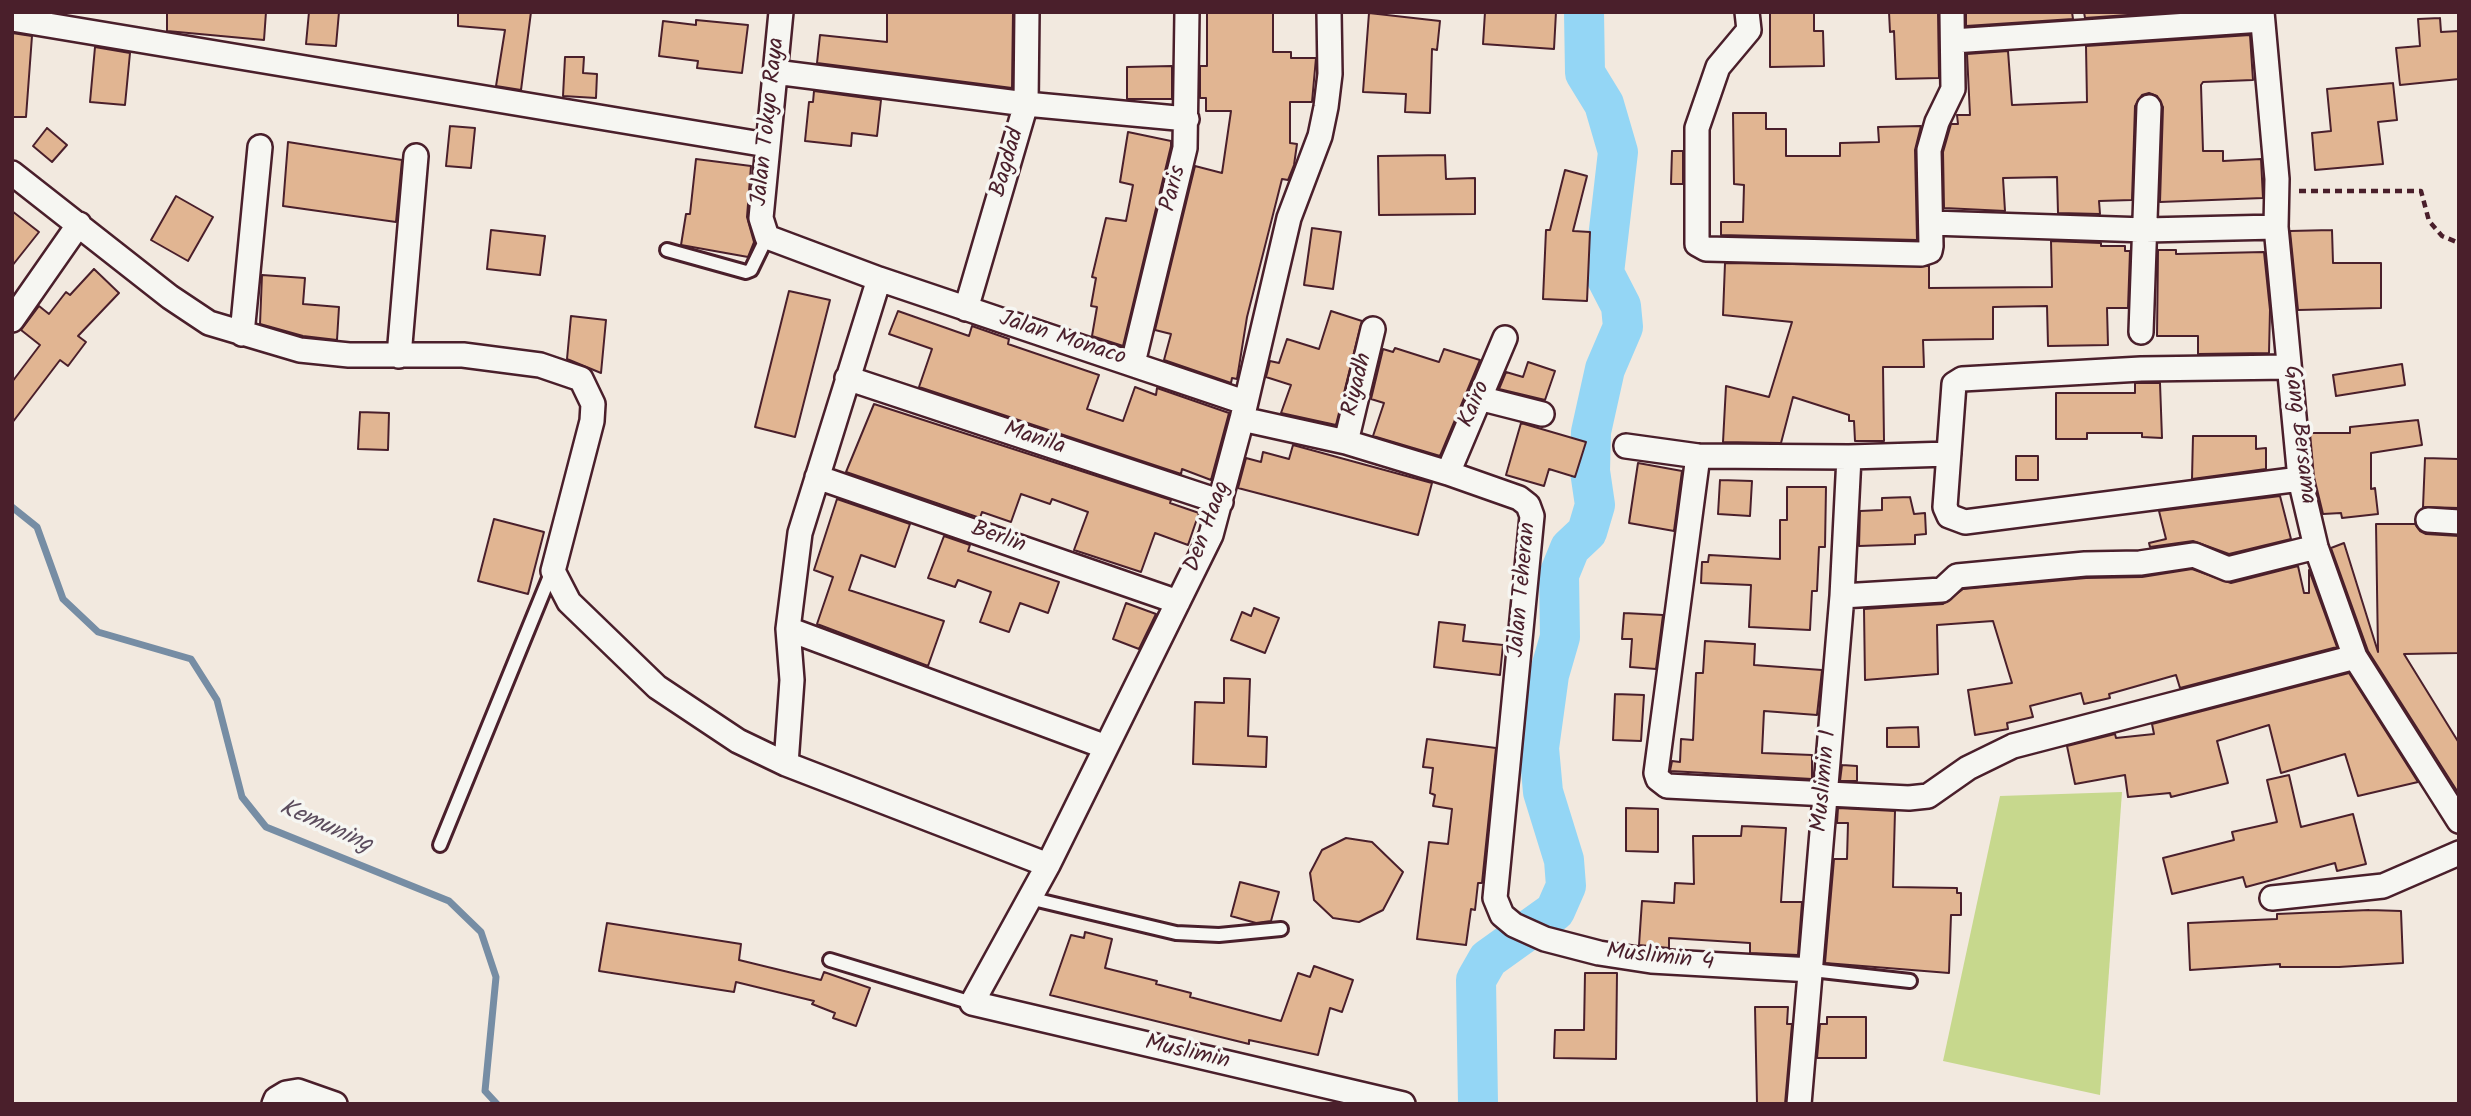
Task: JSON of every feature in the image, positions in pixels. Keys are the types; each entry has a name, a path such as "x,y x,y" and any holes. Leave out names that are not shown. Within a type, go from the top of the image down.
{"street":[{"name":"Jalan Tokyo Raya","path":"781,12 761,218 767,237 879,279"},
{"name":"Bagdad","path":"966,309 1026,104 1027,12"},
{"name":"Paris","path":"1133,363 1185,148 1187,12"},
{"name":"Den Haag","path":"972,1003 1048,865 1178,601 1199,564 1221,502 1289,218 1320,136 1326,107 1329,12"},
{"path":"1747,12 1749,30 1718,68 1697,128 1696,244 1706,249 1921,254 1930,251 1929,150 1937,121 1954,89 1952,12"},
{"path":"1953,41 2262,16"},
{"name":"Gang Bersama","path":"2262,16 2277,179 2276,227 2300,478 2316,547 2356,657 2459,821"},
{"path":"12,19 766,145"},
{"path":"775,72 1026,104 1187,119"},
{"path":"2141,332 2149,107"},
{"path":"242,334 260,147"},
{"path":"399,356 415,156"},
{"path":"12,173 170,297 209,323 300,350 399,356 463,355 540,365 581,379 593,404 592,421 553,571 569,602 657,687 737,741 786,764 1048,865"},
{"path":"1931,223 2146,230 2276,227"},
{"path":"12,320 79,224"},
{"path":"786,764 792,680 788,629 800,533 879,279"},
{"name":"Jalan Monaco","path":"879,279 1133,363 1243,411"},
{"name":"Riyadh","path":"1346,442 1373,328"},
{"name":"Kairo","path":"1448,473 1504,338"},
{"path":"2289,367 2141,369 1962,379 1955,384 1945,507 1948,516 1965,522 2300,478"},
{"name":"Manila","path":"847,378 1221,502"},
{"path":"1479,398 1542,414"},
{"name":"Jalan Teheran","path":"1243,411 1448,473 1519,498 1528,505 1532,516 1495,898 1502,915 1514,925"},
{"path":"1626,446 1698,456 1849,457 1949,454"},
{"path":"1698,456 1658,779 1667,786 1927,796 1968,768 2013,746 2356,657"},
{"name":"Muslimin 1","path":"1799,1104 1842,596 1849,457"},
{"name":"Berlin","path":"817,477 1178,601"},
{"path":"2428,520 2459,522"},
{"path":"1842,596 1942,590 1957,576 2085,564 2140,564 2194,555 2228,569 2316,547"},
{"path":"788,629 1107,747"},
{"path":"2272,898 2383,886 2459,853"},
{"name":"Muslimin 4","path":"1514,925 1545,939 1599,953 1650,961 1812,970"},
{"name":"Muslimin","path":"972,1003 1306,1093 1403,1104"},
{"path":"274,1104 286,1093 298,1091 335,1104"}],"lane":[{"path":"667,250 746,272 751,270 767,237"},
{"path":"440,845 553,571"},
{"path":"1029,898 1187,935 1282,929"},
{"path":"830,960 972,1003"},
{"path":"1812,970 1910,981"}],"path":[{"path":"2277,179 2279,191 2421,191 2429,221 2442,236 2459,243"}],"green space":[{"path":"2122,792 2100,1095 1943,1061 2000,796"}],"building":[{"path":"167,12 266,12 264,40 167,31"},
{"path":"309,12 339,12 336,46 306,44"},
{"path":"458,12 531,12 521,90 496,86 505,30 458,26"},
{"path":"887,12 1013,12 1012,88 817,63 820,35 887,42"},
{"path":"1207,12 1273,12 1273,52 1291,52 1291,58 1316,58 1312,102 1290,102 1290,143 1297,144 1294,165 1288,180 1282,179 1247,317 1237,379 1232,378 1231,383 1164,360 1171,334 1155,330 1195,166 1222,173 1231,111 1206,111 1206,98 1200,98 1200,66 1207,66"},
{"path":"1485,12 1556,12 1554,49 1483,44"},
{"path":"1770,12 1814,12 1814,31 1823,31 1824,66 1770,67"},
{"path":"1889,12 1938,12 1939,78 1896,79 1894,31 1890,32"},
{"path":"2072,12 2073,19 1966,26 1966,13"},
{"path":"2084,12 2170,12 2085,18"},
{"path":"1369,13 1440,21 1437,50 1432,49 1430,113 1405,112 1406,94 1363,92"},
{"path":"2440,18 2441,32 2459,31 2459,79 2400,85 2396,48 2420,46 2418,19"},
{"path":"696,20 748,25 742,73 697,68 698,61 659,56 663,21 696,25"},
{"path":"12,33 32,36 26,117 12,117"},
{"path":"2250,35 2253,80 2203,82 2201,85 2203,151 2223,151 2223,161 2261,159 2263,198 2160,202 2163,107 2157,96 2149,93 2142,95 2135,106 2132,200 2099,201 2100,214 2058,213 2057,177 2003,178 2005,211 1944,208 1943,152 1951,124 1958,124 1957,115 1970,115 1967,54 2008,51 2012,105 2087,102 2086,46"},
{"path":"95,47 130,53 125,105 90,102"},
{"path":"565,57 584,57 583,73 597,74 596,98 563,96"},
{"path":"1172,66 1172,99 1127,99 1127,67"},
{"path":"2393,83 2397,120 2378,122 2383,164 2315,170 2312,133 2331,131 2327,89"},
{"path":"814,91 881,100 877,136 852,133 851,146 805,141 809,102 813,102"},
{"path":"1733,113 1766,113 1766,129 1786,129 1786,156 1840,156 1840,143 1879,142 1878,127 1921,126 1915,150 1917,240 1721,235 1721,222 1743,222 1744,185 1734,184"},
{"path":"450,126 475,128 471,168 446,166"},
{"path":"47,128 67,145 52,162 33,146"},
{"path":"1128,132 1171,141 1171,146 1123,346 1092,336 1097,307 1091,306 1096,278 1092,277 1106,218 1126,221 1133,185 1120,182"},
{"path":"288,142 402,160 396,222 283,206"},
{"path":"1672,151 1683,151 1683,184 1671,184"},
{"path":"1445,155 1446,179 1475,178 1475,214 1379,215 1378,156"},
{"path":"696,159 751,166 747,217 754,242 748,257 681,245 686,214 690,214"},
{"path":"1565,170 1587,176 1573,231 1590,232 1587,301 1543,299 1546,230 1550,230"},
{"path":"176,196 213,217 188,261 151,240"},
{"path":"12,211 39,232 12,266"},
{"path":"1312,228 1341,232 1333,289 1304,285"},
{"path":"491,230 545,236 540,275 487,269"},
{"path":"2332,230 2333,263 2381,263 2381,308 2298,310 2290,231"},
{"path":"2051,241 2125,246 2125,251 2130,251 2128,308 2107,308 2108,345 2048,346 2047,306 1993,307 1993,339 1923,340 1924,367 1883,367 1884,441 1855,441 1854,421 1849,421 1849,415 1793,397 1781,443 1723,442 1726,386 1769,397 1792,322 1723,315 1725,263 1929,266 1929,288 2052,287"},
{"path":"2158,250 2176,250 2176,254 2264,252 2270,310 2269,353 2198,354 2198,336 2157,336"},
{"path":"94,269 119,293 78,336 86,342 68,366 60,360 12,423 12,382 40,345 21,330 39,306 49,314 66,292 70,295"},
{"path":"262,275 305,278 303,304 339,307 337,340 303,336 260,324"},
{"path":"789,291 830,300 795,437 755,427"},
{"path":"898,311 969,336 972,326 1009,339 1008,344 1099,375 1087,409 1123,421 1135,387 1156,395 1157,388 1229,413 1211,480 1182,469 1181,474 919,387 932,349 889,334"},
{"path":"1331,311 1362,321 1336,425 1281,413 1291,385 1266,377 1270,361 1279,363 1287,339 1319,349"},
{"path":"571,316 606,320 601,373 567,359"},
{"path":"1395,348 1439,362 1444,349 1480,360 1440,456 1373,436 1384,403 1371,399 1383,349 1393,352"},
{"path":"1528,362 1555,371 1545,400 1499,389 1506,372 1523,377"},
{"path":"2402,364 2405,385 2336,396 2333,375"},
{"path":"2135,383 2160,383 2162,438 2142,437 2142,433 2087,433 2087,439 2056,439 2056,393 2135,393"},
{"path":"874,404 1171,500 1170,503 1199,513 1188,545 1155,533 1141,572 1074,550 1088,512 1052,499 1050,504 1021,494 1011,522 982,512 980,518 846,472"},
{"path":"360,412 389,413 388,450 358,449"},
{"path":"2418,420 2422,445 2371,453 2371,489 2375,488 2378,514 2342,518 2341,513 2323,514 2314,477 2310,433 2350,433 2350,427"},
{"path":"1521,423 1586,442 1575,477 1549,469 1544,486 1506,475"},
{"path":"2193,436 2256,436 2256,449 2266,448 2266,469 2192,479"},
{"path":"1293,445 1432,483 1418,535 1238,488 1246,458 1261,462 1263,452 1289,459"},
{"path":"2016,456 2038,456 2038,480 2016,480"},
{"path":"2425,458 2459,459 2459,508 2423,507"},
{"path":"1638,463 1682,471 1674,531 1629,523"},
{"path":"1720,480 1752,481 1750,516 1718,514"},
{"path":"1787,487 1826,487 1825,547 1819,547 1817,591 1812,591 1810,630 1749,627 1751,585 1701,583 1702,562 1708,562 1709,555 1780,559 1780,520 1787,520"},
{"path":"2280,496 2291,539 2229,554 2193,541 2150,547 2149,543 2166,539 2159,511"},
{"path":"1910,497 1914,514 1925,513 1926,534 1915,535 1915,544 1859,546 1860,511 1882,510 1882,498"},
{"path":"837,499 910,524 895,567 861,555 849,590 944,621 928,666 817,624 833,577 814,570"},
{"path":"494,519 544,532 528,594 478,581"},
{"path":"2376,524 2415,524 2426,534 2459,536 2459,653 2404,654 2459,743 2459,794 2368,651 2331,548 2344,543 2378,652"},
{"path":"944,536 970,545 968,551 1059,582 1048,613 1020,603 1009,632 980,622 991,592 958,580 955,587 928,578"},
{"path":"2298,566 2304,593 2309,593 2309,570 2337,647 2180,688 2176,675 2084,704 2081,693 2030,706 2033,717 2007,723 2008,729 1975,735 1968,690 2012,683 1993,621 1937,625 1938,674 1865,680 1864,609 1943,604 1963,589 2086,578 2142,577 2192,569 2231,583"},
{"path":"1126,603 1156,614 1139,649 1113,639"},
{"path":"1254,608 1279,618 1265,653 1231,640 1242,612 1251,616"},
{"path":"1624,613 1663,615 1656,669 1630,667 1632,639 1622,639"},
{"path":"1439,622 1465,625 1463,641 1503,645 1500,675 1434,667"},
{"path":"1705,641 1755,644 1754,665 1822,670 1817,715 1764,711 1762,753 1812,755 1812,779 1670,771 1672,761 1680,762 1681,739 1693,740 1696,673 1703,673"},
{"path":"2349,673 2418,782 2358,796 2345,754 2281,773 2269,725 2217,741 2228,783 2171,797 2170,793 2128,797 2125,775 2075,784 2067,746 2115,734 2116,738 2154,734 2152,724"},
{"path":"1224,678 1250,679 1248,736 1267,737 1266,767 1193,764 1195,702 1224,703"},
{"path":"1615,694 1644,695 1641,741 1613,740"},
{"path":"1918,727 1919,747 1887,747 1887,728"},
{"path":"1427,739 1496,748 1482,883 1478,883 1475,910 1471,909 1466,945 1417,939 1429,842 1448,844 1452,809 1433,806 1435,795 1430,793 1433,768 1423,767"},
{"path":"1842,765 1857,766 1857,781 1840,781"},
{"path":"2289,775 2301,827 2353,814 2366,864 2337,871 2335,863 2246,887 2243,877 2172,894 2163,858 2234,840 2232,832 2277,822 2267,780"},
{"path":"1626,808 1658,809 1658,852 1626,851"},
{"path":"1838,808 1895,811 1893,887 1957,888 1957,893 1961,893 1961,915 1951,915 1949,973 1825,963 1834,859 1847,859 1848,823 1837,823"},
{"path":"1742,826 1786,828 1781,902 1802,902 1798,955 1750,953 1750,943 1669,938 1669,948 1639,945 1642,901 1674,903 1675,883 1694,884 1693,836 1741,836"},
{"path":"1346,838 1372,842 1403,872 1383,910 1359,922 1333,918 1314,900 1310,873 1322,850"},
{"path":"1240,882 1279,892 1271,921 1256,923 1231,916"},
{"path":"2401,911 2403,963 2339,967 2280,967 2280,964 2190,970 2188,923 2277,919 2277,914"},
{"path":"607,923 741,944 739,960 821,980 824,972 870,988 856,1026 833,1018 835,1013 812,1004 814,1001 736,982 734,992 599,971"},
{"path":"1085,932 1112,939 1105,968 1157,981 1156,984 1191,993 1190,997 1281,1021 1298,973 1310,977 1314,966 1353,980 1342,1012 1330,1008 1318,1055 1249,1040 1249,1044 1050,995 1071,935 1084,938"},
{"path":"1585,973 1617,973 1616,1059 1554,1058 1555,1030 1584,1030"},
{"path":"1755,1007 1788,1007 1787,1024 1792,1024 1785,1104 1757,1104"},
{"path":"1827,1017 1866,1017 1866,1058 1817,1058 1820,1024 1827,1024"}],"waterway":[{"path":"1478,1104 1476,980 1488,959 1555,911 1566,886 1564,860 1543,792 1539,748 1549,675 1560,637 1559,575 1570,548 1587,532 1595,505 1590,471 1591,432 1605,369 1623,327 1621,306 1604,273 1618,152 1604,104 1585,73 1584,12"},
{"name":"Kemuning","path":"12,507 37,527 63,599 98,632 191,659 217,700 242,797 266,827 449,901 481,932 496,977 485,1091 497,1104"}]}
